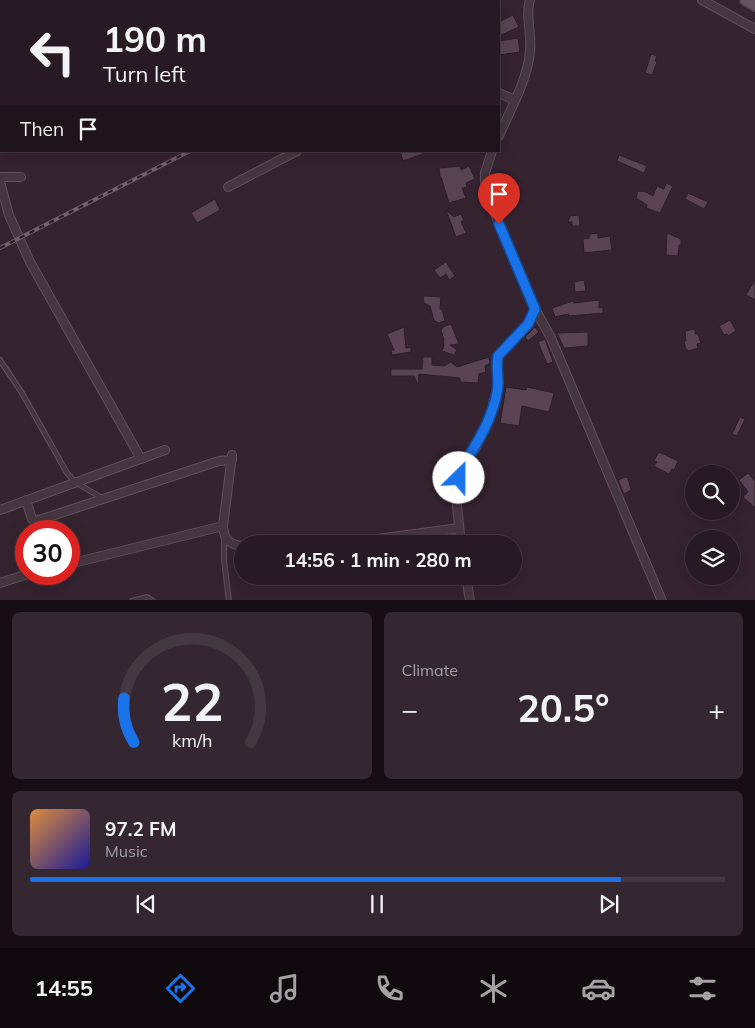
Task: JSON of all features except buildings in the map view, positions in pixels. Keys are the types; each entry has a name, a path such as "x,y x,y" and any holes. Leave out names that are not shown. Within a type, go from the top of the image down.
{"main road":[{"path":"746,0 755,5"}],"street":[{"path":"500,134 521,85 530,53 531,34 528,7 530,0"},
{"path":"702,0 755,29"},
{"path":"500,93 515,100"},
{"path":"228,187 295,152"},
{"path":"492,152 484,173 485,190 535,309 551,338 662,600"},
{"path":"0,177 21,177"},
{"path":"0,182 9,215 30,262 141,459"},
{"path":"460,535 457,506 459,478 490,417 498,384 498,356 528,324 535,309"},
{"path":"0,510 165,450"},
{"path":"26,500 32,519 36,521 232,457 223,526 224,537 230,544 234,545"},
{"path":"80,561 223,526"},
{"path":"407,535 459,528"},
{"path":"0,583 15,578"},
{"path":"468,585 470,600"}],"lane":[{"path":"0,360 22,393 67,472 75,482 104,499"},
{"path":"224,537 224,560 230,600"},
{"path":"132,600 147,597 153,600"}],"railway":[{"path":"0,248 188,152"}],"route":[{"path":"459,478 490,417 498,384 498,356 528,324 535,309 499,224"}]}
